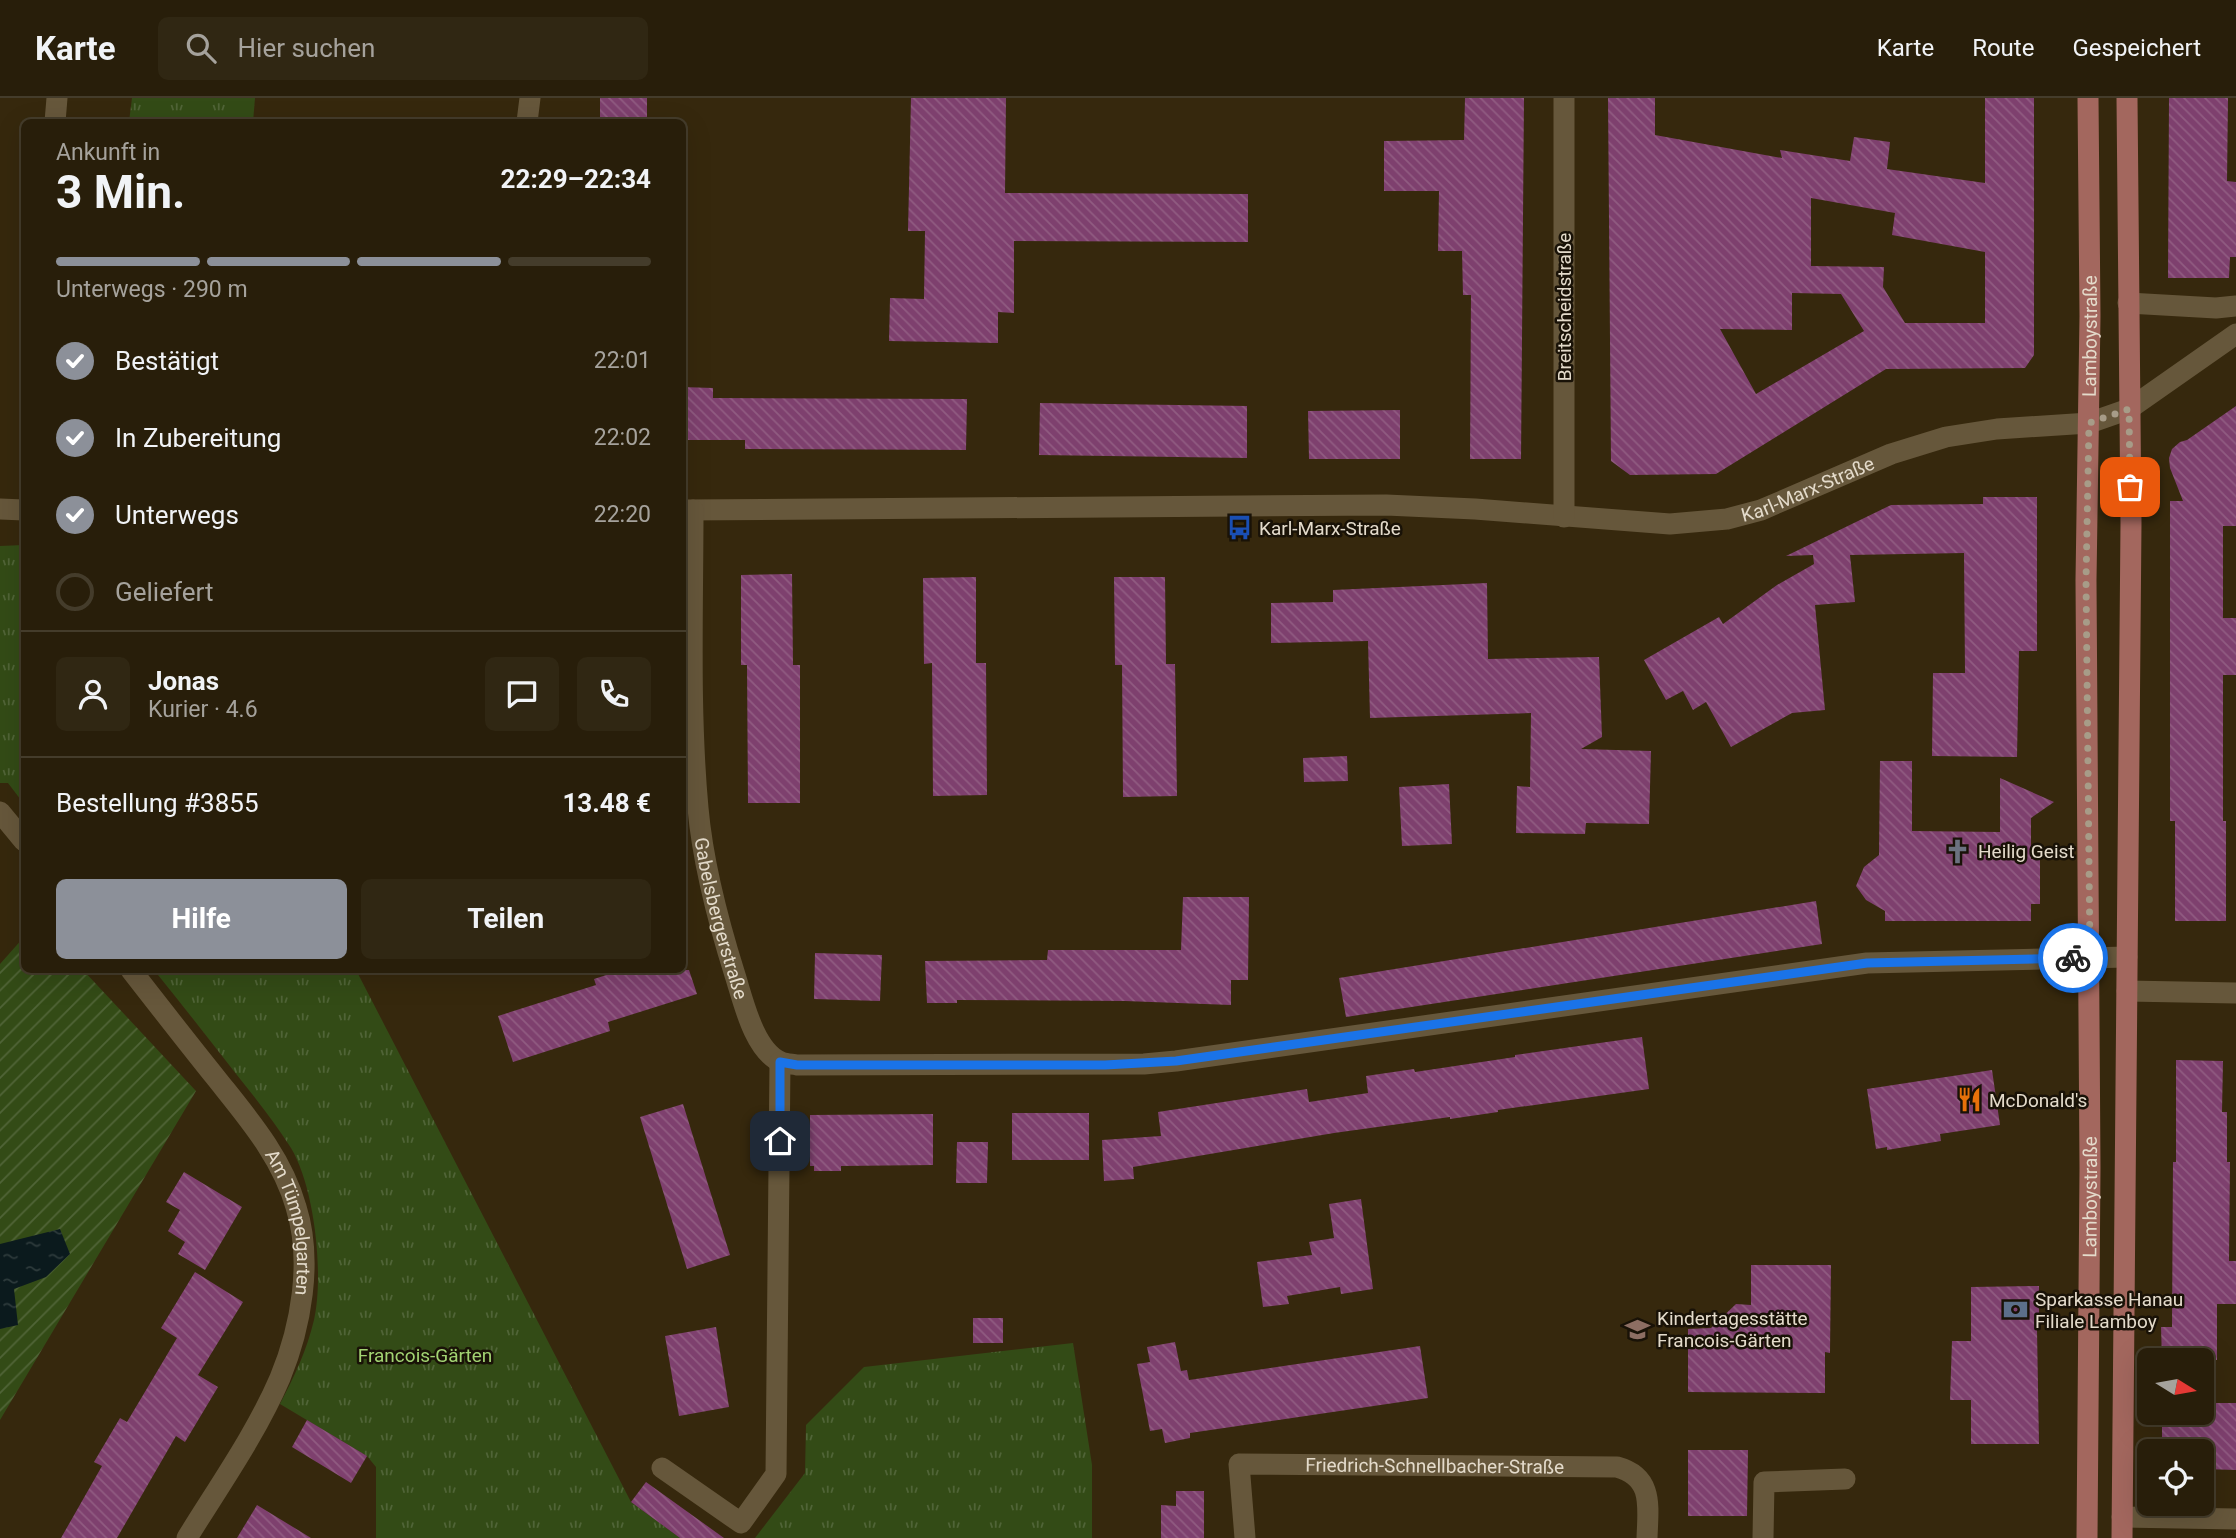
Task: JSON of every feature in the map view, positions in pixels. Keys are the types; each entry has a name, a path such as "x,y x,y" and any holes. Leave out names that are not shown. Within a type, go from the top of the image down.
{"main road":[{"name":"Lamboystraße","path":"2087,1538 2090,958 2086,580 2089,423 2088,98"},
{"name":"Lamboystraße","path":"2122,1528 2131,534 2127,98"}],"street":[{"path":"55,119 57,98"},
{"path":"527,119 530,98"},
{"name":"Breitscheidstraße","path":"1564,98 1564,517"},
{"path":"2127,303 2216,308 2236,306"},
{"name":"Karl-Marx-Straße","path":"688,510 1386,505 1670,524 1727,519 1760,510 1920,444 1997,429 2089,423 2129,409 2236,334"},
{"path":"0,509 21,510"},
{"name":"Gabelsbergerstraße","path":"688,510 694,753 703,845 723,938 751,1022 761,1043 769,1054 780,1062"},
{"path":"0,813 21,838"},
{"path":"662,1468 741,1523 776,1474 780,1062 810,1065 1105,1065 1176,1061 1867,963 2127,957"},
{"name":"Am Tümpelgarten","path":"133,973 263,1139 290,1188 297,1210 301,1240 303,1265 300,1312 288,1356 260,1417 187,1538"},
{"path":"2127,991 2236,993"},
{"name":"Friedrich-Schnellbacher-Straße","path":"1245,1538 1239,1464 1617,1467 1629,1470 1641,1479 1648,1504 1647,1538"},
{"path":"1763,1538 1764,1482 1845,1479"},
{"path":"2122,1528 2236,1519"}],"green space":[{"path":"132,98 255,98 253,119 129,119"},
{"path":"21,545 21,800 8,783 0,783 0,546"},
{"path":"21,940 21,973 86,973 196,1091 0,1420 0,964"},
{"name":"Francois-Gärten","path":"156,973 358,973 631,1502 680,1538 376,1538 376,1467 367,1456 280,1404 308,1342 314,1320 318,1280 315,1232 306,1185 291,1148"},
{"path":"1073,1343 1092,1465 1092,1538 755,1538 805,1473 806,1425 864,1367"}],"water":[{"path":"60,1229 70,1254 46,1277 14,1289 18,1325 0,1329 0,1244"}],"building":[{"path":"600,98 647,98 647,119 600,119"},
{"path":"911,98 1006,98 1005,193 1248,194 1248,242 1014,241 1014,313 998,312 998,343 889,341 890,298 924,299 925,231 908,231"},
{"path":"1465,98 1524,98 1521,459 1470,459 1471,295 1463,295 1462,251 1438,251 1439,191 1384,191 1384,141 1464,140"},
{"path":"1608,98 1655,98 1655,135 1782,158 1780,150 1850,161 1854,137 1890,142 1887,169 1985,183 1985,98 2034,98 2034,355 2025,368 1886,369 1716,474 1630,475 1611,461","holes":["1811,198 1895,213 1892,235 1985,252 1985,323 1905,323 1883,287 1884,267 1811,266","1792,293 1841,294 1864,331 1756,394 1720,329 1792,330"]},
{"path":"2169,98 2228,98 2227,181 2236,182 2236,257 2230,257 2229,278 2168,278"},
{"path":"686,387 713,388 713,398 967,399 966,450 745,449 745,440 686,440"},
{"path":"1040,403 1247,406 1247,458 1039,455"},
{"path":"2236,406 2236,526 2223,526 2223,618 2236,618 2236,675 2223,675 2226,921 2175,921 2175,821 2170,821 2170,501 2183,501 2170,468 2169,458 2172,449 2180,442 2187,440"},
{"path":"1400,410 1400,459 1309,459 1308,411"},
{"path":"1983,497 2037,497 2037,651 2019,651 2017,757 1932,756 1933,673 1965,673 1964,553 1850,555 1855,602 1815,605 1825,710 1792,713 1731,747 1706,702 1693,710 1683,691 1666,700 1644,660 1719,617 1723,624 1777,585 1814,564 1813,555 1786,556 1891,505 1983,504"},
{"path":"792,574 793,665 800,665 800,803 748,803 747,665 741,665 741,575"},
{"path":"976,577 976,663 986,663 987,795 933,796 932,663 924,664 923,578"},
{"path":"1114,577 1165,577 1166,664 1175,664 1177,796 1123,797 1122,665 1115,665"},
{"path":"1487,583 1488,659 1599,657 1602,737 1581,749 1651,751 1649,824 1586,823 1585,834 1516,833 1517,786 1530,787 1531,713 1370,718 1368,641 1271,643 1271,603 1333,602 1333,590"},
{"path":"1347,756 1348,781 1304,782 1303,758"},
{"name":"Heilig Geist","path":"1880,761 1912,761 1912,831 2000,832 2000,778 2054,802 2031,818 2031,859 2040,859 2040,904 2031,904 2031,921 1885,921 1885,911 1866,900 1856,886 1864,867 1879,855"},
{"path":"1449,784 1452,844 1402,846 1399,787"},
{"path":"1183,897 1249,897 1248,980 1231,980 1231,1005 1125,1001 957,1000 957,1003 927,1003 925,961 1047,960 1048,950 1181,950"},
{"path":"1816,901 1822,944 1346,1017 1339,978"},
{"path":"815,953 882,955 880,1001 814,999"},
{"path":"686,970 689,970 697,994 608,1022 610,1031 513,1062 498,1016 596,985 594,979 613,973 686,973"},
{"path":"1642,1037 1649,1089 1450,1119 1334,1133 1133,1167 1134,1179 1104,1181 1102,1140 1161,1136 1158,1112 1307,1089 1309,1102 1368,1093 1366,1076 1414,1069 1415,1072"},
{"path":"2176,1060 2223,1061 2222,1112 2227,1112 2227,1162 2230,1162 2229,1261 2236,1261 2236,1304 2217,1304 2217,1360 2214,1360 2214,1348 2162,1348 2161,1327 2172,1327 2173,1162 2176,1162"},
{"path":"1992,1070 2000,1125 1940,1134 1941,1141 1887,1150 1887,1147 1876,1149 1867,1089"},
{"path":"683,1104 730,1255 687,1269 640,1117"},
{"path":"1012,1113 1089,1113 1089,1160 1012,1160"},
{"path":"933,1114 933,1165 841,1166 841,1171 814,1171 814,1166 810,1166 810,1115"},
{"path":"957,1142 988,1142 987,1183 956,1183"},
{"path":"184,1172 242,1207 205,1270 178,1254 185,1242 168,1231 180,1210 166,1202"},
{"path":"1361,1199 1373,1289 1341,1294 1340,1287 1287,1296 1289,1304 1263,1307 1257,1262 1312,1255 1309,1242 1334,1238 1329,1204"},
{"path":"1751,1265 1831,1265 1830,1353 1825,1352 1825,1393 1688,1392 1688,1329 1711,1328 1736,1304 1751,1305"},
{"path":"195,1272 243,1302 198,1375 218,1387 185,1442 176,1436 117,1538 61,1538 102,1466 94,1462 120,1418 127,1422 177,1338 161,1328"},
{"path":"2039,1286 2039,1444 1971,1444 1971,1400 1950,1400 1952,1341 1971,1341 1971,1287"},
{"path":"973,1318 1003,1318 1003,1343 973,1343"},
{"path":"716,1327 729,1407 679,1416 665,1336"},
{"path":"1175,1342 1181,1371 1187,1370 1189,1380 1420,1346 1428,1398 1190,1433 1190,1438 1165,1443 1162,1429 1150,1431 1137,1364 1150,1362 1147,1347"},
{"path":"2214,1403 2236,1403 2236,1470 2214,1469 2214,1439 2162,1439 2162,1425 2214,1425"},
{"path":"307,1420 367,1456 351,1483 292,1447"},
{"path":"1688,1450 1748,1450 1747,1516 1688,1516"},
{"path":"646,1482 724,1538 680,1538 631,1502"},
{"path":"1176,1491 1204,1491 1204,1538 1161,1538 1161,1505 1176,1506"},
{"path":"257,1505 311,1538 237,1538"}],"way so far":[{"path":"2073,958 2090,958 2086,580 2089,423 2129,409 2130,487"}],"place":[{"name":"Karl-Marx-Straße","path":"1239,528"},
{"name":"Heilig Geist","path":"1958,851"},
{"name":"McDonald's","path":"1969,1100"},
{"name":"Sparkasse Hanau Filiale Lamboy","path":"2015,1310"},
{"name":"Kindertagesstätte Francois-Gärten","path":"1637,1329"}],"route":[{"path":"780,1141 780,1062 797,1065 1144,1064 1867,963 2073,958"}]}
